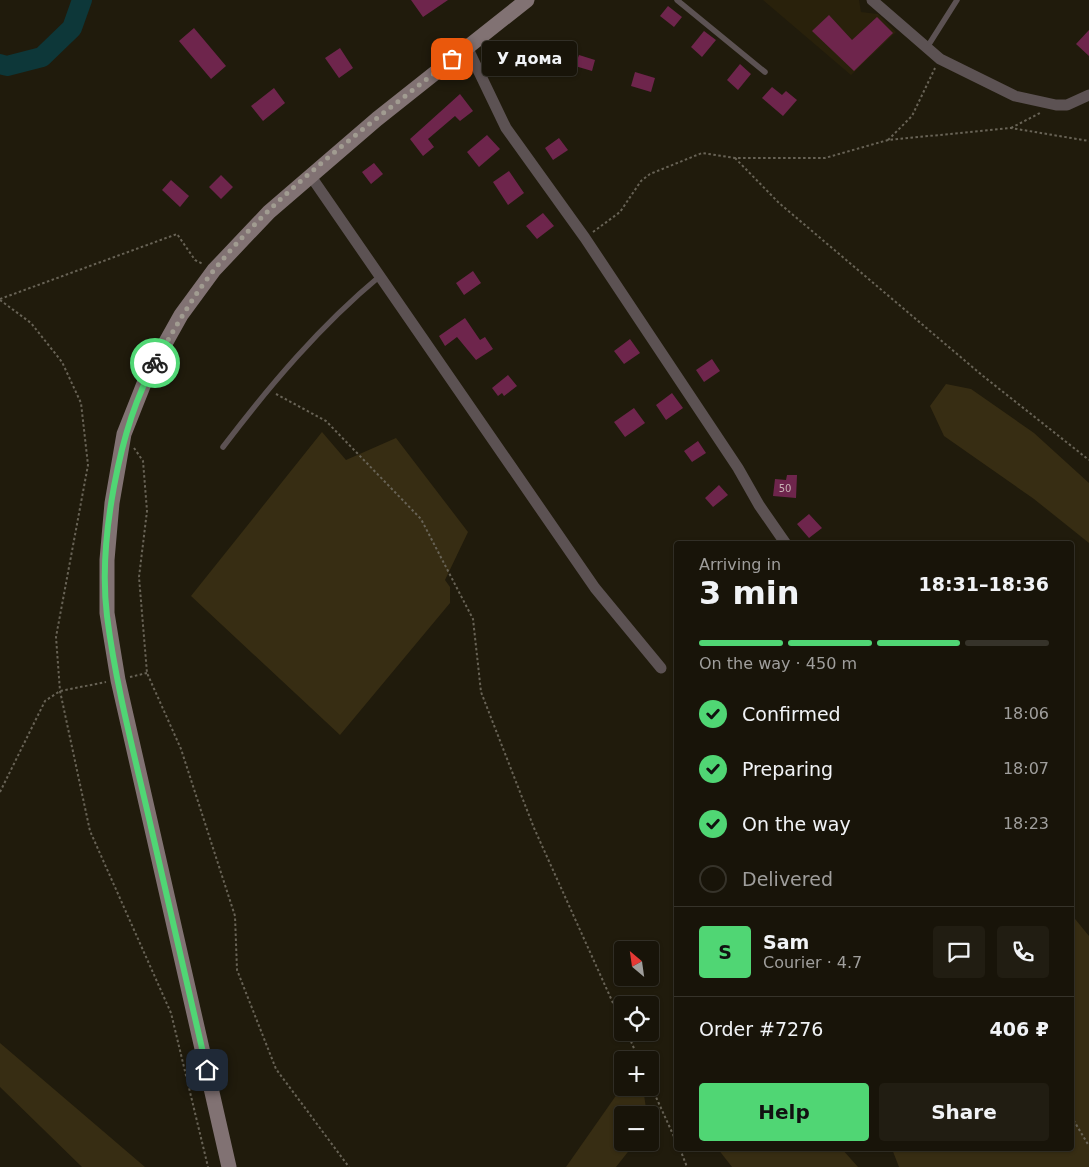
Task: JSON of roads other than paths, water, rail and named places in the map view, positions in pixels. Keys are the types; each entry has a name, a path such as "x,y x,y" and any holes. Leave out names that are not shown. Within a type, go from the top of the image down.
{"street":[{"path":"229,1167 118,680 107,614 107,560 112,503 124,434 147,376 182,315 214,270 269,212 310,175 527,0"},
{"path":"872,0 926,49 940,59 1015,96 1056,105 1066,105 1089,95"},
{"path":"467,47 506,128 585,238 738,468 759,505 784,541"},
{"path":"310,175 595,588 661,668"}],"lane":[{"path":"677,0 765,72"},
{"path":"926,49 957,0"},
{"path":"223,447 267,389 348,303 381,276"}],"waterway":[{"path":"0,64 7,66 42,57 72,28 82,0"}],"place":[{"name":"У дома","path":"452,59"}]}
